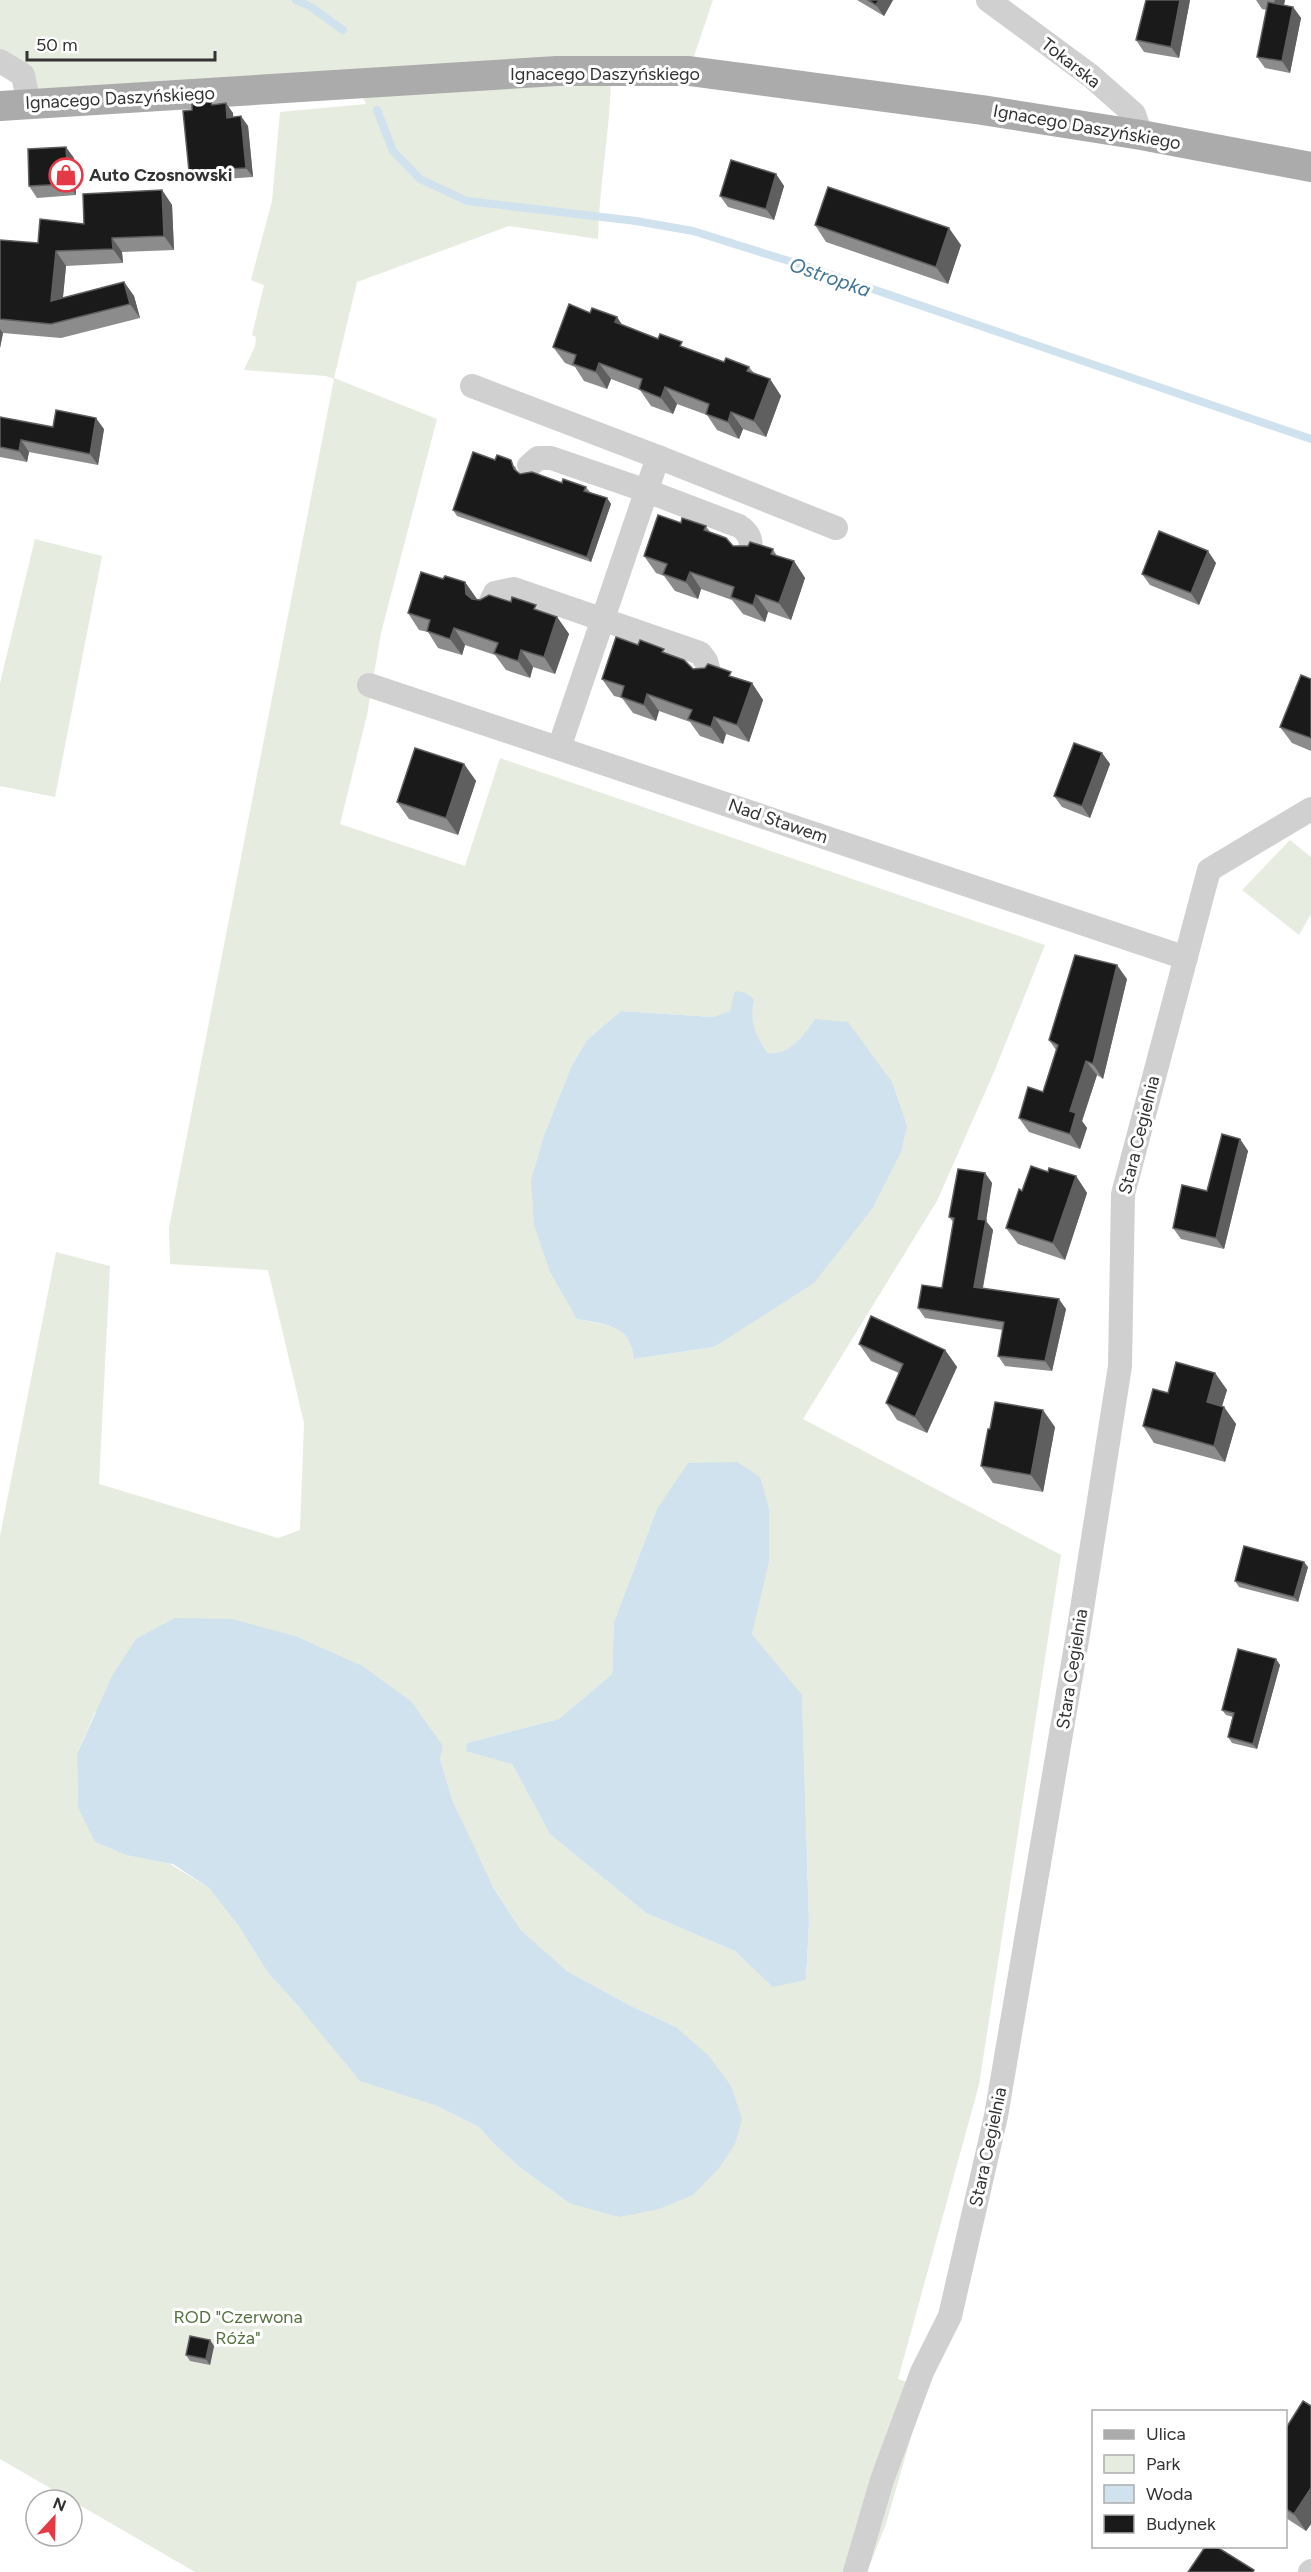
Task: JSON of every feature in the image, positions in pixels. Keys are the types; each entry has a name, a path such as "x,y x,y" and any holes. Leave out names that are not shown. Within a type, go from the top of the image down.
{"main road":[{"name":"Ignacego Daszyńskiego","path":"14,105 557,71 689,71 982,110 1141,135 1311,167"}],"street":[{"name":"Tokarska","path":"988,0 1091,76 1134,114 1141,135"},
{"path":"0,60 23,75 27,88 14,105"},
{"path":"472,386 836,528"},
{"path":"559,748 658,457"},
{"path":"529,466 538,458 550,458 647,491 739,526 747,531 751,540 751,550"},
{"path":"490,603 495,593 514,589 700,653 710,672"},
{"name":"Nad Stawem","path":"369,685 1186,958"},
{"name":"Stara Cegielnia","path":"855,2572 882,2480 906,2415 922,2372 950,2316 996,2116 1079,1628 1120,1366 1123,1194 1209,870 1311,809"}],"green space":[{"name":"ROD \"Czerwona Róża\"","path":"0,0 713,0 689,71 611,71 598,239 509,226 357,282 334,378 437,419 381,633 367,715 340,824 465,866 500,758 1045,945 994,1072 937,1201 803,1419 1061,1555 979,2085 898,2379 925,2388 886,2524 867,2572 195,2572 84,2508 84,2488 50,2488 0,2459 0,1536 56,1252 110,1266 99,1484 278,1538 300,1530 304,1423 268,1270 170,1264 169,1228 334,379 326,376 244,370 255,346 256,337 252,335 264,285 251,280 272,201 280,112 366,104 357,84 29,104 0,61","holes":["621,1011 713,1017 730,1011 751,1013 754,1032 768,1053 784,1051 796,1044 815,1019 734,1333 714,1347 635,1359 633,1343 617,1327 577,1319 545,1133 571,1067 587,1040","657,1509 757,1606 752,1634 802,1696 809,1923 806,1980 773,1986 735,1951 646,1913 550,1834 512,1764 467,1743 559,1719 612,1674 614,1622","298,1637 363,1666 411,1701 440,1759 453,1802 467,1834 494,1889 521,1930 567,1971 629,2005 676,2027 569,2203 521,2168 479,2127 435,2105 300,2008 268,1973 240,1928 209,1888 78,1807 77,1754 95,1712"]},
{"path":"35,539 102,556 55,797 0,786 0,683"},
{"path":"1290,840 1311,857 1311,914 1299,935 1242,890"}],"water":[{"path":"735,991 746,993 754,999 752,1015 754,1028 768,1053 790,1048 801,1038 815,1019 848,1022 892,1082 907,1126 901,1152 872,1209 814,1283 714,1347 634,1359 628,1339 616,1328 577,1319 550,1272 534,1225 531,1180 545,1133 571,1067 587,1040 621,1011 713,1017 730,1011"},
{"path":"737,1462 760,1477 769,1508 769,1561 752,1634 802,1695 809,1923 806,1980 773,1987 735,1951 646,1913 550,1834 512,1764 466,1751 467,1743 559,1719 612,1674 614,1622 657,1509 688,1463"},
{"path":"175,1618 232,1619 298,1637 363,1666 411,1701 443,1746 440,1759 453,1802 494,1889 521,1930 567,1971 629,2005 676,2027 709,2056 731,2086 742,2119 735,2144 719,2168 693,2195 659,2209 619,2217 569,2203 521,2168 479,2127 435,2105 360,2081 268,1973 240,1928 209,1888 173,1864 127,1855 95,1842 78,1807 77,1754 112,1676 136,1639"}],"building":[{"path":"868,0 879,0 876,5"},
{"path":"1146,0 1180,0 1171,47 1136,40"},
{"path":"1268,2 1293,7 1282,61 1257,57"},
{"path":"211,102 212,105 226,103 227,118 241,116 246,168 189,171 183,111 192,110 192,104"},
{"path":"66,147 68,184 29,186 28,149"},
{"path":"731,160 776,174 766,209 720,196"},
{"path":"828,187 949,228 936,267 815,225"},
{"path":"162,190 164,236 112,238 113,249 56,251 51,301 124,282 130,304 51,324 0,319 0,240 38,243 40,219 84,224 83,194"},
{"path":"569,304 590,313 592,308 617,317 615,322 658,339 660,334 682,342 680,346 724,362 726,358 749,367 747,371 770,379 754,421 731,412 728,422 706,414 709,404 665,387 661,398 639,389 642,379 599,363 596,372 573,364 576,355 553,347"},
{"path":"56,410 96,418 90,454 21,440 19,451 0,447 0,417 53,427"},
{"path":"473,452 495,460 497,455 511,460 514,469 520,474 532,472 562,483 563,479 586,487 584,491 607,498 587,557 453,510"},
{"path":"658,515 681,523 682,518 706,526 704,530 726,538 733,546 748,546 750,542 773,549 771,554 794,561 779,603 756,595 753,605 731,597 734,587 690,572 686,582 663,574 667,564 644,556"},
{"path":"1159,531 1208,551 1191,593 1142,574"},
{"path":"421,572 443,579 445,576 465,582 466,594 472,599 480,600 489,595 511,602 512,597 536,605 534,609 557,617 544,657 521,650 518,661 494,653 498,643 454,628 450,639 427,631 430,620 408,613"},
{"path":"616,637 638,645 640,640 664,649 662,652 684,660 693,669 705,668 708,664 731,672 729,676 752,683 737,725 714,717 711,727 688,719 692,710 647,694 644,705 621,697 624,686 602,679"},
{"path":"1301,675 1311,679 1311,738 1280,727"},
{"path":"1074,743 1102,753 1082,806 1054,796"},
{"path":"415,748 464,764 446,818 397,802"},
{"path":"1075,955 1117,965 1093,1064 1086,1061 1070,1111 1076,1113 1070,1134 1019,1118 1028,1087 1043,1092 1058,1045 1049,1040"},
{"path":"1222,1134 1240,1139 1216,1238 1173,1228 1182,1185 1207,1191"},
{"path":"1031,1166 1048,1172 1049,1168 1076,1176 1053,1243 1006,1228 1019,1189 1022,1191"},
{"path":"958,1169 985,1173 978,1219 986,1220 974,1287 1059,1299 1045,1361 998,1356 1004,1322 918,1308 922,1285 942,1288 954,1218 949,1217"},
{"path":"871,1316 945,1350 915,1417 886,1403 903,1364 859,1344"},
{"path":"1176,1362 1215,1373 1207,1402 1224,1407 1214,1446 1143,1426 1153,1389 1168,1393"},
{"path":"995,1402 1043,1410 1031,1475 981,1466"},
{"path":"1244,1546 1304,1562 1294,1597 1235,1581"},
{"path":"1238,1649 1276,1659 1253,1744 1228,1737 1234,1713 1222,1710"},
{"path":"190,2336 210,2340 206,2359 186,2355"},
{"path":"1303,2401 1311,2406 1311,2488 1294,2514 1287,2510 1287,2426"},
{"path":"1204,2548 1219,2548 1254,2570 1253,2572 1188,2572"}],"waterway":[{"name":"Ostropka","path":"296,0 311,7 343,30"},
{"name":"Ostropka","path":"377,110 393,151 420,179 467,201 636,221 693,231 808,267 1311,439"}],"place":[{"name":"Auto Czosnowski","path":"66,175"}]}
